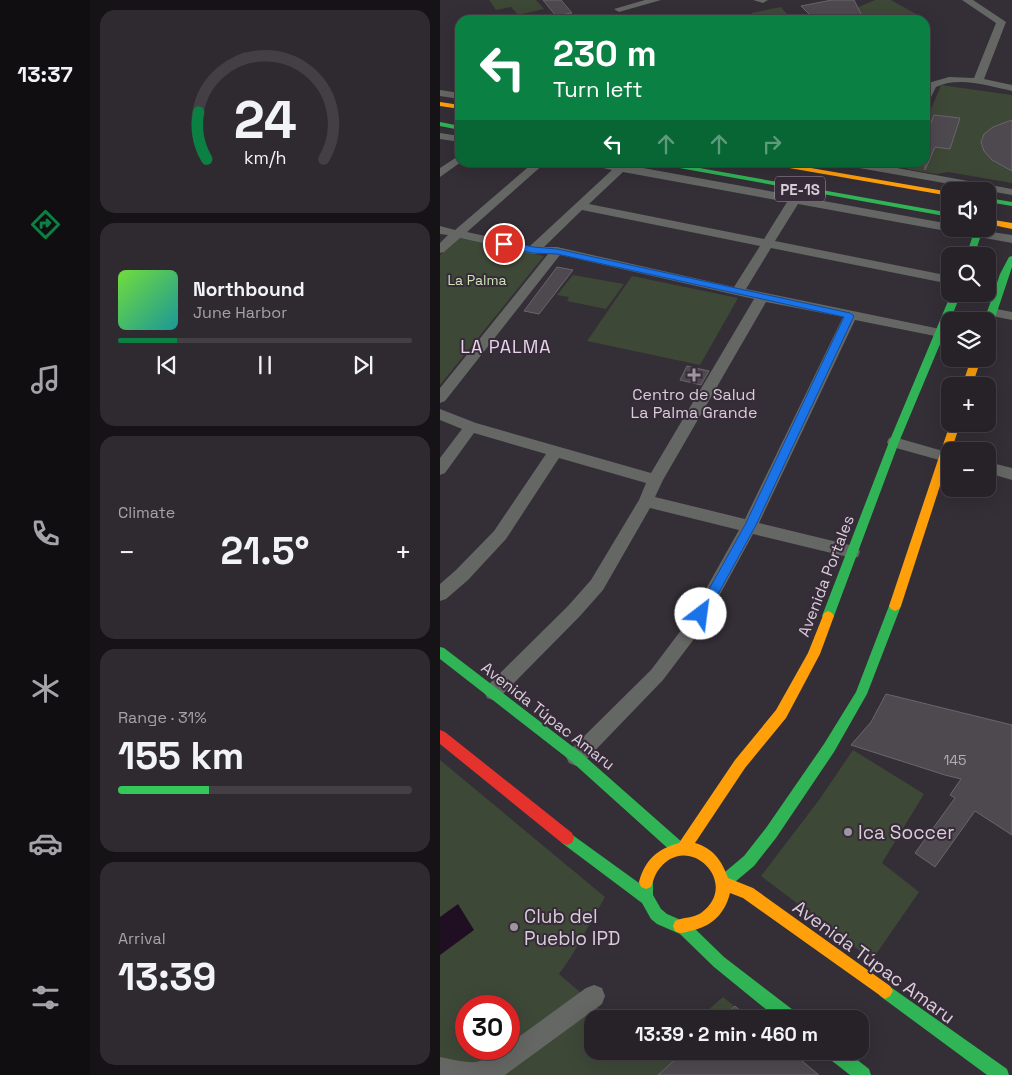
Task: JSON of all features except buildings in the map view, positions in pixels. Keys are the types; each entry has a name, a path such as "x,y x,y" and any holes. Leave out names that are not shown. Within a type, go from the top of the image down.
{"main road":[{"path":"440,104 455,106"},
{"path":"440,124 455,127"},
{"name":"PE-1S","path":"678,167 941,213"},
{"name":"PE-1S","path":"789,167 941,192"},
{"path":"996,201 1012,204"},
{"path":"996,223 1012,226"},
{"path":"993,312 1008,275 1012,258"},
{"name":"Avenida Portales","path":"681,848 740,764 781,714 814,654 894,442 941,340"},
{"path":"724,882 749,862 771,832 829,748 861,694 885,635 941,474"},
{"name":"Avenida Túpac Amaru","path":"440,652 576,757 681,848"},
{"path":"440,736 586,854 647,898"},
{"path":"681,848 699,850 708,855 722,871 724,882 722,900 716,911 706,919 694,924 680,926 669,923 659,917 652,909 647,898 646,881 653,865 661,856 681,848"},
{"name":"Avenida Túpac Amaru","path":"724,882 760,901 990,1071 1001,1075"},
{"path":"680,926 721,963 779,1010"},
{"path":"844,1060 863,1075"}],"street":[{"path":"619,9 656,0"},
{"path":"758,0 764,0"},
{"path":"967,0 1001,22 1012,20"},
{"path":"978,82 1001,22"},
{"path":"930,89 936,82 945,80 978,82 1012,88"},
{"path":"440,93 455,95"},
{"path":"440,136 455,138"},
{"path":"440,174 455,162"},
{"path":"440,248 534,167"},
{"path":"615,167 941,227"},
{"path":"886,183 893,167 1012,192"},
{"path":"533,250 620,168"},
{"path":"738,291 794,200"},
{"path":"581,206 941,278"},
{"path":"440,230 533,250 557,251 850,316 941,333"},
{"path":"996,235 1012,239"},
{"path":"440,398 557,251"},
{"path":"493,692 574,611 597,585 646,501 655,480 762,297"},
{"path":"576,757 656,675 685,638 708,603 750,525 850,316"},
{"path":"996,317 1012,316"},
{"path":"440,414 472,428 655,480"},
{"path":"440,470 472,428"},
{"path":"894,442 941,455"},
{"path":"440,594 481,557 500,535 556,451"},
{"path":"996,470 1012,474"},
{"path":"646,501 750,525 852,552"},
{"path":"440,1069 475,1074 495,1068 594,996"}],"green space":[{"path":"489,0 536,0 544,9 518,15 511,7 496,10"},
{"path":"875,0 891,0 918,15 843,15"},
{"path":"781,7 788,15 753,15 751,13"},
{"path":"941,85 1012,95 1012,183 948,172 937,174 907,169 908,167 930,167 930,112"},
{"name":"La Palma","path":"459,238 544,256 440,385 440,255"},
{"path":"573,275 624,284 606,309 567,301 569,297 557,295"},
{"path":"632,276 738,298 700,365 587,341"},
{"name":"Ica Soccer","path":"853,750 924,794 882,863 919,892 872,960 761,876 819,800"},
{"name":"Club del Pueblo IPD","path":"440,760 605,897 571,957 559,974 601,1010 584,1010 584,1060 801,1060 819,1075 440,1075"},
{"path":"723,997 739,1010 708,1010"}],"shaded area":[{"path":"458,904 474,930 440,955 440,917"}],"traffic: fast":[{"path":"440,124 455,127"},
{"path":"678,167 941,213"},
{"path":"996,201 1012,204"},
{"path":"973,247 976,237"},
{"path":"992,312 1004,274 1012,259"},
{"path":"828,616 894,442 953,302"},
{"path":"724,882 749,861 771,833 829,748 861,694 895,606"},
{"path":"440,652 576,757 678,848"},
{"path":"567,838 647,898"},
{"path":"646,882 646,896 656,914 662,919 685,929 719,962 780,1010"},
{"path":"885,991 1001,1075"},
{"path":"844,1060 863,1075"}],"traffic: slow":[{"path":"440,104 455,106"},
{"path":"789,167 941,192"},
{"path":"996,223 1012,226"},
{"path":"970,377 973,367"},
{"path":"895,606 952,432"},
{"path":"684,847 740,764 781,714 814,654 828,616"},
{"path":"646,882 654,865 668,853 683,848 697,850 709,857 717,868 722,881 722,894 717,907 703,920 680,926"},
{"path":"724,883 748,893 885,991"}],"traffic: jam":[{"path":"440,736 567,838"}],"place":[{"name":"Centro de Salud La Palma Grande","path":"694,375"},
{"name":"Ica Soccer","path":"848,832"},
{"name":"Club del Pueblo IPD","path":"514,927"}],"district":[{"name":"LA PALMA","path":"506,346"}],"route":[{"path":"504,244 533,250 557,251 850,316 750,525 701,614"}]}
